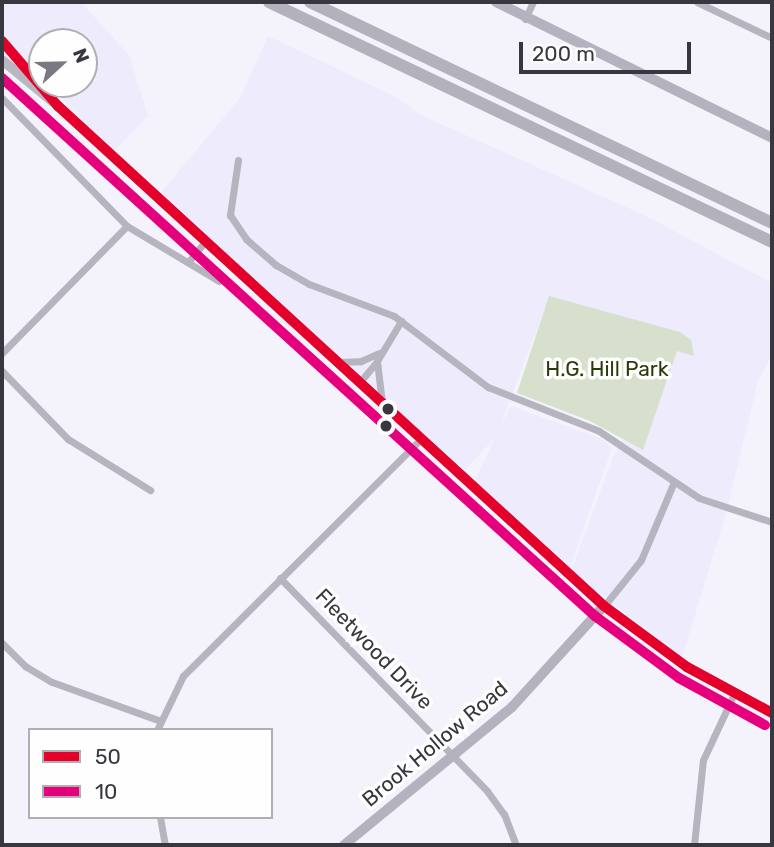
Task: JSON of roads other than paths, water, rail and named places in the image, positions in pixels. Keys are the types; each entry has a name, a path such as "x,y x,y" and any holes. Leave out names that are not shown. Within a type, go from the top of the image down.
{"highway":[{"path":"269,2 772,242"},
{"path":"310,2 772,223"}],"main road":[{"path":"2,41 58,106"},
{"path":"2,60 58,106 604,606 733,696 772,713"}],"street":[{"path":"496,2 525,19 772,138"},
{"path":"525,19 533,2"},
{"path":"697,2 772,38"},
{"path":"2,98 127,226 219,281"},
{"path":"238,160 230,215 260,253 309,284 401,321 488,387 598,431 699,498 772,522"},
{"path":"2,353 127,226"},
{"path":"187,262 205,242"},
{"path":"384,407 375,373 377,361 401,321"},
{"path":"336,362 361,361 380,352"},
{"path":"359,384 377,361"},
{"path":"2,371 68,439 150,490"},
{"path":"157,728 158,720 183,676 420,440"},
{"path":"604,606 641,560 674,482"},
{"name":"Fleetwood Drive","path":"280,578 497,804 516,845"},
{"name":"Brook Hollow Road","path":"344,845 455,758 512,707 604,606"},
{"path":"2,643 25,667 52,681 158,720"},
{"path":"694,845 703,760 733,696"},
{"path":"160,819 166,845"}],"park label":[{"name":"H.G. Hill Park","path":"607,369"}]}
